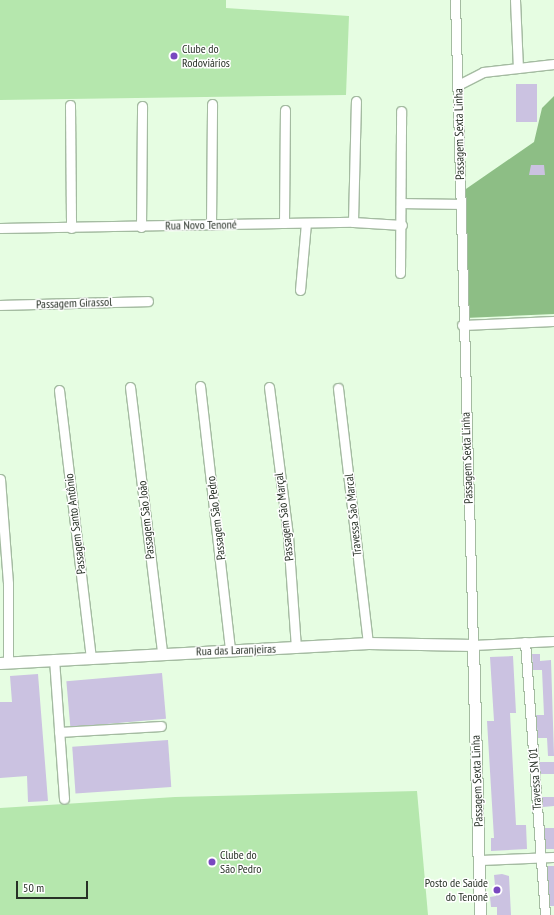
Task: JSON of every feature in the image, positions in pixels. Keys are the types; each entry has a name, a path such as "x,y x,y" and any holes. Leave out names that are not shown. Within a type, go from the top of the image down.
{"street":[{"name":"Passagem Sexta Linha","path":"455,0 462,325 480,860 480,915"},
{"path":"516,0 518,68"},
{"path":"458,85 483,72 554,64"},
{"path":"353,222 356,101"},
{"path":"211,225 212,104"},
{"path":"70,105 71,228"},
{"path":"141,227 142,106"},
{"path":"284,223 285,110"},
{"path":"400,274 402,225 401,111"},
{"path":"402,203 460,204"},
{"name":"Rua Novo Tenoné","path":"0,228 141,227 353,222 402,225"},
{"path":"300,290 306,223"},
{"name":"Passagem Girassol","path":"0,305 148,301"},
{"path":"462,325 554,321"},
{"name":"Passagem São Pedro","path":"200,386 230,650"},
{"name":"Passagem São João","path":"130,387 162,653"},
{"name":"Passagem São Marçal","path":"269,387 288,536 296,648"},
{"name":"Travessa São Marcal","path":"338,388 368,643"},
{"name":"Passagem Santo Antônio","path":"59,390 91,657"},
{"path":"0,479 8,584 4,662"},
{"path":"473,645 554,641"},
{"name":"Travessa SN 01","path":"525,642 544,915"},
{"name":"Rua das Laranjeiras","path":"4,662 162,653 296,648 368,643 473,645"},
{"path":"54,659 64,800"},
{"path":"59,732 161,726"},
{"path":"480,860 554,857"}],"green space":[{"name":"Clube do Rodoviários","path":"0,0 226,0 226,8 349,16 346,95 0,100"},
{"path":"554,96 554,314 465,318 463,191 534,142 542,108"},
{"name":"Clube do São Pedro","path":"417,791 428,915 0,915 0,808 175,797"}],"building":[{"path":"516,84 537,84 537,122 516,122"},
{"path":"531,165 544,165 545,175 529,175"},
{"path":"532,654 540,654 540,661 551,660 554,756 548,756 547,738 538,738 536,715 544,715 542,670 533,670"},
{"path":"513,656 516,713 510,713 516,825 526,825 527,849 491,851 491,838 494,838 487,721 494,721 490,657"},
{"path":"162,673 166,719 70,727 66,681"},
{"path":"38,674 48,801 28,802 27,776 0,778 0,702 12,702 10,676"},
{"path":"168,740 171,787 76,794 72,747"},
{"path":"540,762 554,762 554,774 540,774"},
{"path":"542,797 554,797 554,806 543,807"},
{"path":"545,828 554,828 554,849 545,849"},
{"path":"547,866 554,866 554,906 550,906"},
{"path":"502,874 509,876 511,915 497,915 497,907 491,907 490,897 496,896 494,875"}],"place":[{"name":"Clube do Rodoviários","path":"174,56"},
{"name":"Clube do São Pedro","path":"212,862"},
{"name":"Posto de Saúde do Tenoné","path":"497,890"}]}
